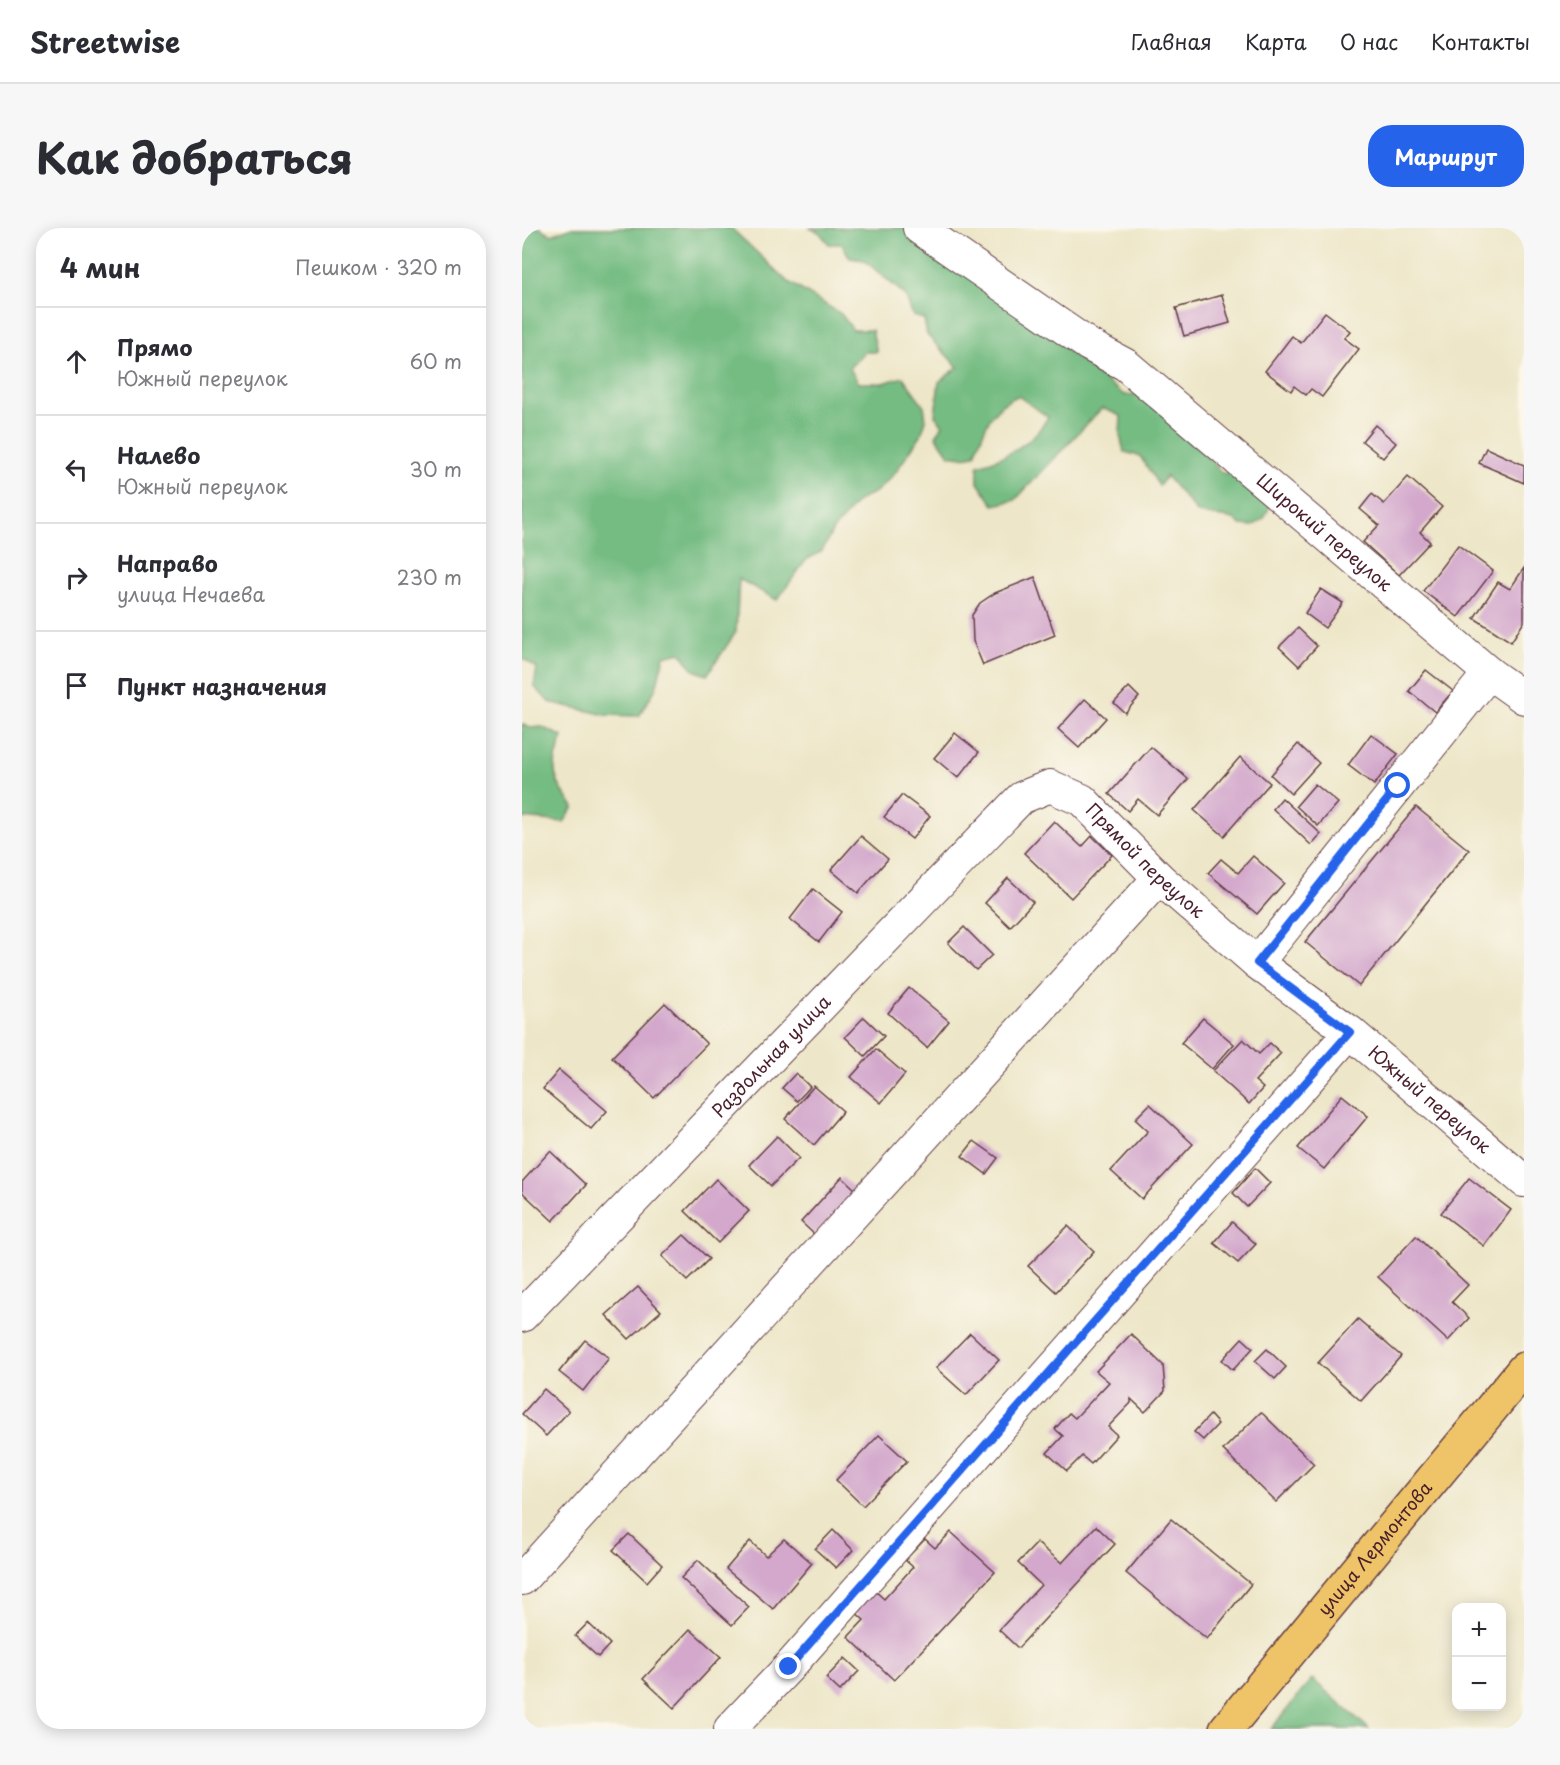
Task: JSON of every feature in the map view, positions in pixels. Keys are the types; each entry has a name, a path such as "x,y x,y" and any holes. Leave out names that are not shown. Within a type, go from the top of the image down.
{"main road":[{"name":"улица Лермонтова","path":"1226,1729 1524,1369"}],"street":[{"name":"Широкий переулок","path":"919,228 1089,345 1126,365 1489,673 1524,698"},
{"path":"1257,963 1489,673"},
{"name":"Прямой переулок","path":"1021,798 1050,786 1082,800 1159,878 1257,963"},
{"name":"Раздольная улица","path":"522,1316 1021,798"},
{"path":"522,1579 1159,878"},
{"name":"Южный переулок","path":"1257,963 1350,1032 1524,1181"},
{"path":"730,1729 789,1667 1350,1032"}],"green space":[{"path":"522,228 540,228 552,235 569,228 731,228 787,281 841,314 853,330 872,330 877,352 865,352 849,368 859,383 883,383 903,377 924,406 926,420 921,435 895,473 877,491 858,501 833,530 822,551 806,560 777,600 739,579 736,632 707,675 694,670 680,652 664,656 656,688 639,716 606,715 549,702 534,686 537,668 522,658"},
{"path":"809,228 924,228 1044,323 1066,349 1124,395 1148,393 1222,473 1244,475 1272,502 1264,518 1253,526 1241,525 1234,519 1198,513 1166,476 1159,486 1140,456 1124,452 1120,435 1121,416 1102,408 1015,500 994,505 978,483 978,465 1008,454 1027,442 1048,417 1018,396 1001,405 995,412 985,427 975,455 962,457 949,455 936,436 943,425 935,416 939,382 958,367 927,335 924,319 913,316 905,295 864,260 850,258 842,244 829,244 819,232"},
{"path":"522,724 530,728 542,727 563,737 556,759 555,774 561,789 574,807 564,822 522,818"},
{"path":"1312,1679 1369,1729 1271,1729"}],"building":[{"path":"1222,295 1230,323 1184,336 1176,308"},
{"path":"1325,312 1350,331 1344,338 1359,349 1322,397 1311,389 1306,395 1294,386 1291,391 1265,371 1292,336 1301,343"},
{"path":"1375,425 1396,443 1383,458 1362,441"},
{"path":"1486,448 1524,465 1524,483 1479,463"},
{"path":"1408,477 1442,507 1420,532 1430,542 1399,575 1363,542 1379,525 1360,509 1372,494 1384,504"},
{"path":"1458,545 1493,571 1458,617 1423,591"},
{"path":"1524,568 1524,622 1511,642 1474,618 1498,582 1510,589"},
{"path":"1035,577 1055,635 983,665 973,641 972,615 980,603 995,593"},
{"path":"1321,589 1343,603 1325,628 1305,613"},
{"path":"1298,628 1317,646 1299,666 1279,647"},
{"path":"1426,670 1453,691 1435,712 1409,691"},
{"path":"1129,687 1139,697 1125,713 1114,703"},
{"path":"1085,699 1106,718 1079,748 1058,729"},
{"path":"955,733 979,752 958,778 934,758"},
{"path":"1371,734 1398,754 1374,785 1348,765"},
{"path":"1298,744 1319,763 1291,794 1271,775"},
{"path":"1151,747 1188,779 1157,815 1138,799 1128,811 1109,794"},
{"path":"1240,757 1270,783 1224,836 1194,810"},
{"path":"1315,784 1338,803 1318,826 1296,806"},
{"path":"902,795 930,816 912,839 884,817"},
{"path":"1282,798 1321,834 1311,845 1273,809"},
{"path":"1416,807 1469,850 1359,986 1305,942"},
{"path":"1054,821 1082,847 1092,836 1112,855 1071,898 1024,853"},
{"path":"861,836 888,859 858,893 831,870"},
{"path":"1253,856 1284,883 1257,914 1208,873 1221,859 1238,873"},
{"path":"1008,878 1033,902 1010,927 985,903"},
{"path":"813,889 842,912 819,942 790,919"},
{"path":"964,927 992,955 976,970 948,943"},
{"path":"909,988 949,1021 927,1048 888,1013"},
{"path":"665,1003 707,1044 654,1098 612,1057"},
{"path":"864,1017 884,1036 865,1056 845,1037"},
{"path":"1203,1018 1234,1044 1212,1069 1181,1043"},
{"path":"1243,1039 1259,1054 1270,1043 1281,1053 1255,1081 1263,1088 1249,1104 1213,1071"},
{"path":"876,1049 905,1074 881,1103 851,1077"},
{"path":"559,1070 607,1111 591,1129 543,1089"},
{"path":"796,1073 810,1087 797,1101 782,1088"},
{"path":"814,1086 843,1111 814,1145 785,1119"},
{"path":"1342,1095 1368,1116 1324,1169 1298,1148"},
{"path":"1150,1104 1193,1144 1142,1199 1111,1171 1148,1131 1135,1119"},
{"path":"777,1136 799,1158 771,1186 749,1165"},
{"path":"974,1141 998,1158 986,1174 962,1156"},
{"path":"550,1151 586,1185 553,1221 522,1192 522,1182"},
{"path":"1255,1168 1270,1183 1247,1207 1233,1193"},
{"path":"842,1177 856,1190 815,1235 801,1222"},
{"path":"1469,1178 1511,1210 1484,1246 1441,1213"},
{"path":"716,1179 749,1211 718,1243 685,1211"},
{"path":"1232,1222 1256,1244 1238,1263 1214,1243"},
{"path":"1068,1226 1094,1251 1056,1292 1028,1266"},
{"path":"684,1235 709,1259 687,1281 662,1256"},
{"path":"1416,1236 1468,1285 1452,1302 1469,1318 1448,1341 1378,1277"},
{"path":"638,1287 661,1311 629,1339 606,1315"},
{"path":"1358,1319 1401,1356 1361,1401 1318,1363"},
{"path":"970,1333 999,1360 966,1395 936,1368"},
{"path":"1131,1334 1163,1365 1165,1391 1145,1412 1131,1399 1131,1403 1108,1427 1117,1435 1091,1464 1082,1456 1067,1471 1047,1453 1063,1436 1055,1429 1069,1413 1075,1418 1109,1382 1096,1371"},
{"path":"1242,1338 1253,1348 1233,1370 1222,1360"},
{"path":"585,1340 609,1358 583,1391 559,1372"},
{"path":"1267,1349 1286,1367 1275,1379 1255,1361"},
{"path":"544,1389 569,1411 546,1436 522,1414"},
{"path":"1261,1412 1314,1464 1276,1502 1223,1450"},
{"path":"1210,1415 1218,1424 1203,1440 1194,1432"},
{"path":"879,1435 907,1461 863,1506 836,1480"},
{"path":"1171,1519 1251,1584 1207,1639 1126,1573"},
{"path":"1096,1526 1115,1544 1018,1648 999,1630 1041,1585 1018,1563 1037,1543 1062,1563"},
{"path":"833,1530 853,1550 836,1568 815,1549"},
{"path":"951,1532 995,1572 894,1680 848,1637 864,1620 853,1610 873,1589 884,1599 913,1567 905,1560 925,1539 935,1548"},
{"path":"629,1534 662,1565 647,1582 613,1550"},
{"path":"784,1539 812,1563 773,1609 726,1569 750,1541 766,1556"},
{"path":"698,1560 749,1607 732,1625 681,1578"},
{"path":"588,1623 610,1644 598,1657 575,1636"},
{"path":"690,1629 721,1657 674,1708 643,1679"},
{"path":"845,1658 859,1671 840,1691 826,1678"}],"route":[{"path":"789,1667 1350,1032 1257,963 1398,786"}]}
